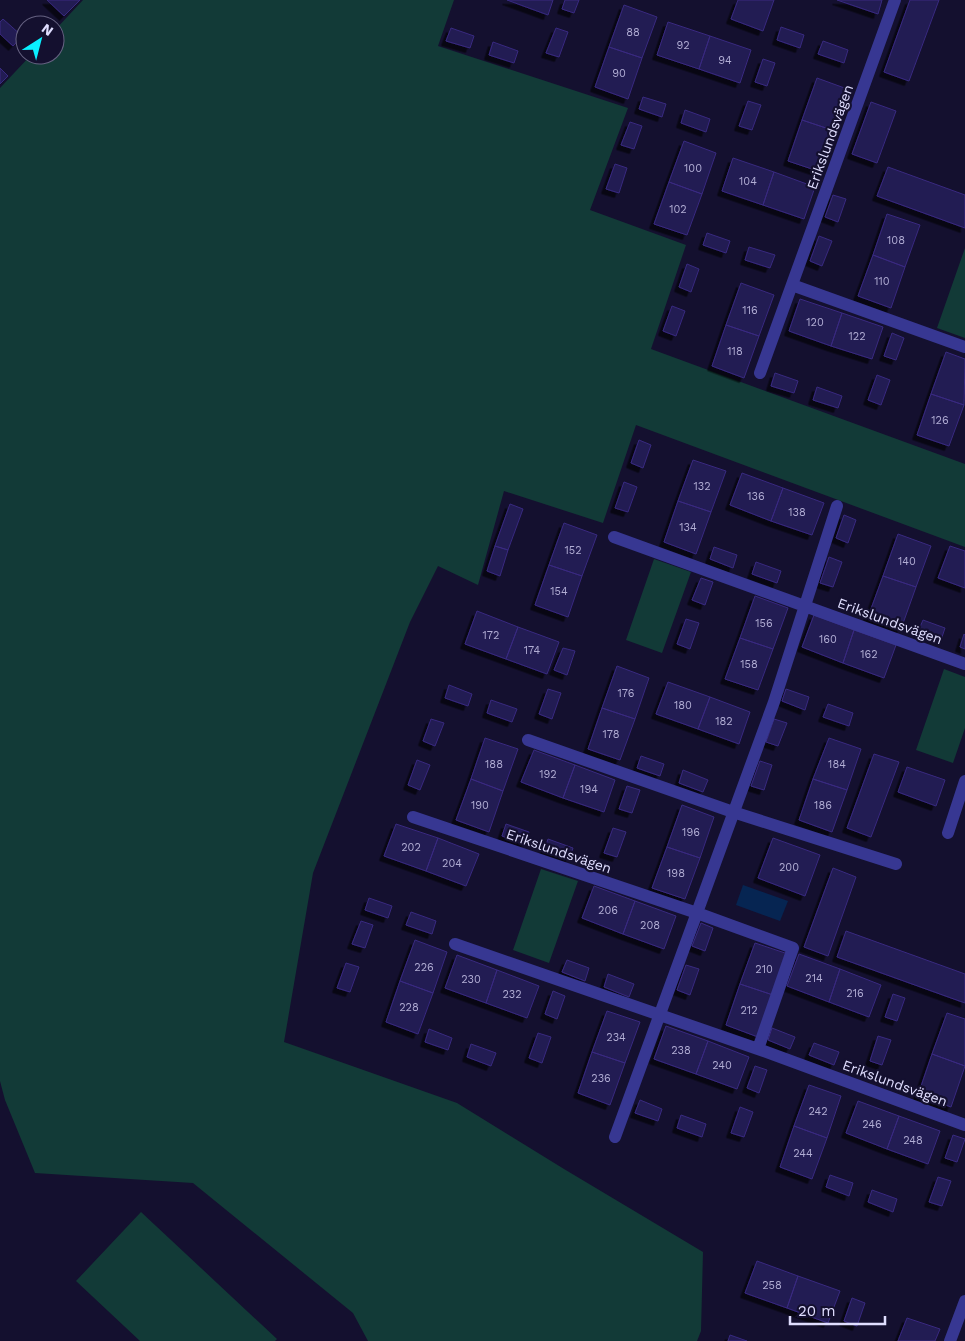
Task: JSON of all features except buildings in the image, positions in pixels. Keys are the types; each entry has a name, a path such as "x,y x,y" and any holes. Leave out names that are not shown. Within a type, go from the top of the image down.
{"lane":[{"name":"Erikslundsvägen","path":"760,373 895,0"},
{"path":"792,285 965,347"},
{"path":"615,1137 774,702 837,506"},
{"name":"Erikslundsvägen","path":"614,537 965,664"},
{"path":"528,740 733,812 896,864"},
{"path":"948,833 965,781"},
{"name":"Erikslundsvägen","path":"413,817 697,913 793,948 758,1049"},
{"name":"Erikslundsvägen","path":"455,944 758,1049 965,1124"},
{"path":"950,1341 965,1301"}],"green space":[{"path":"83,0 454,0 438,46 628,108 590,210 686,245 651,349 965,464 965,547 636,425 603,523 504,491 478,585 438,566 410,622 313,873 284,1042 457,1103 703,1252 701,1331 697,1341 368,1341 353,1313 193,1183 35,1173 5,1100 0,1081 0,88 22,65 65,65 65,19"},
{"path":"965,248 965,338 937,328"},
{"path":"654,559 691,572 662,653 626,640"},
{"path":"944,669 965,677 965,728 953,763 916,750"},
{"path":"541,869 578,881 549,963 513,950"},
{"path":"141,1212 277,1339 275,1341 140,1341 76,1281"}],"water":[{"path":"743,885 788,901 780,921 736,905"}]}
